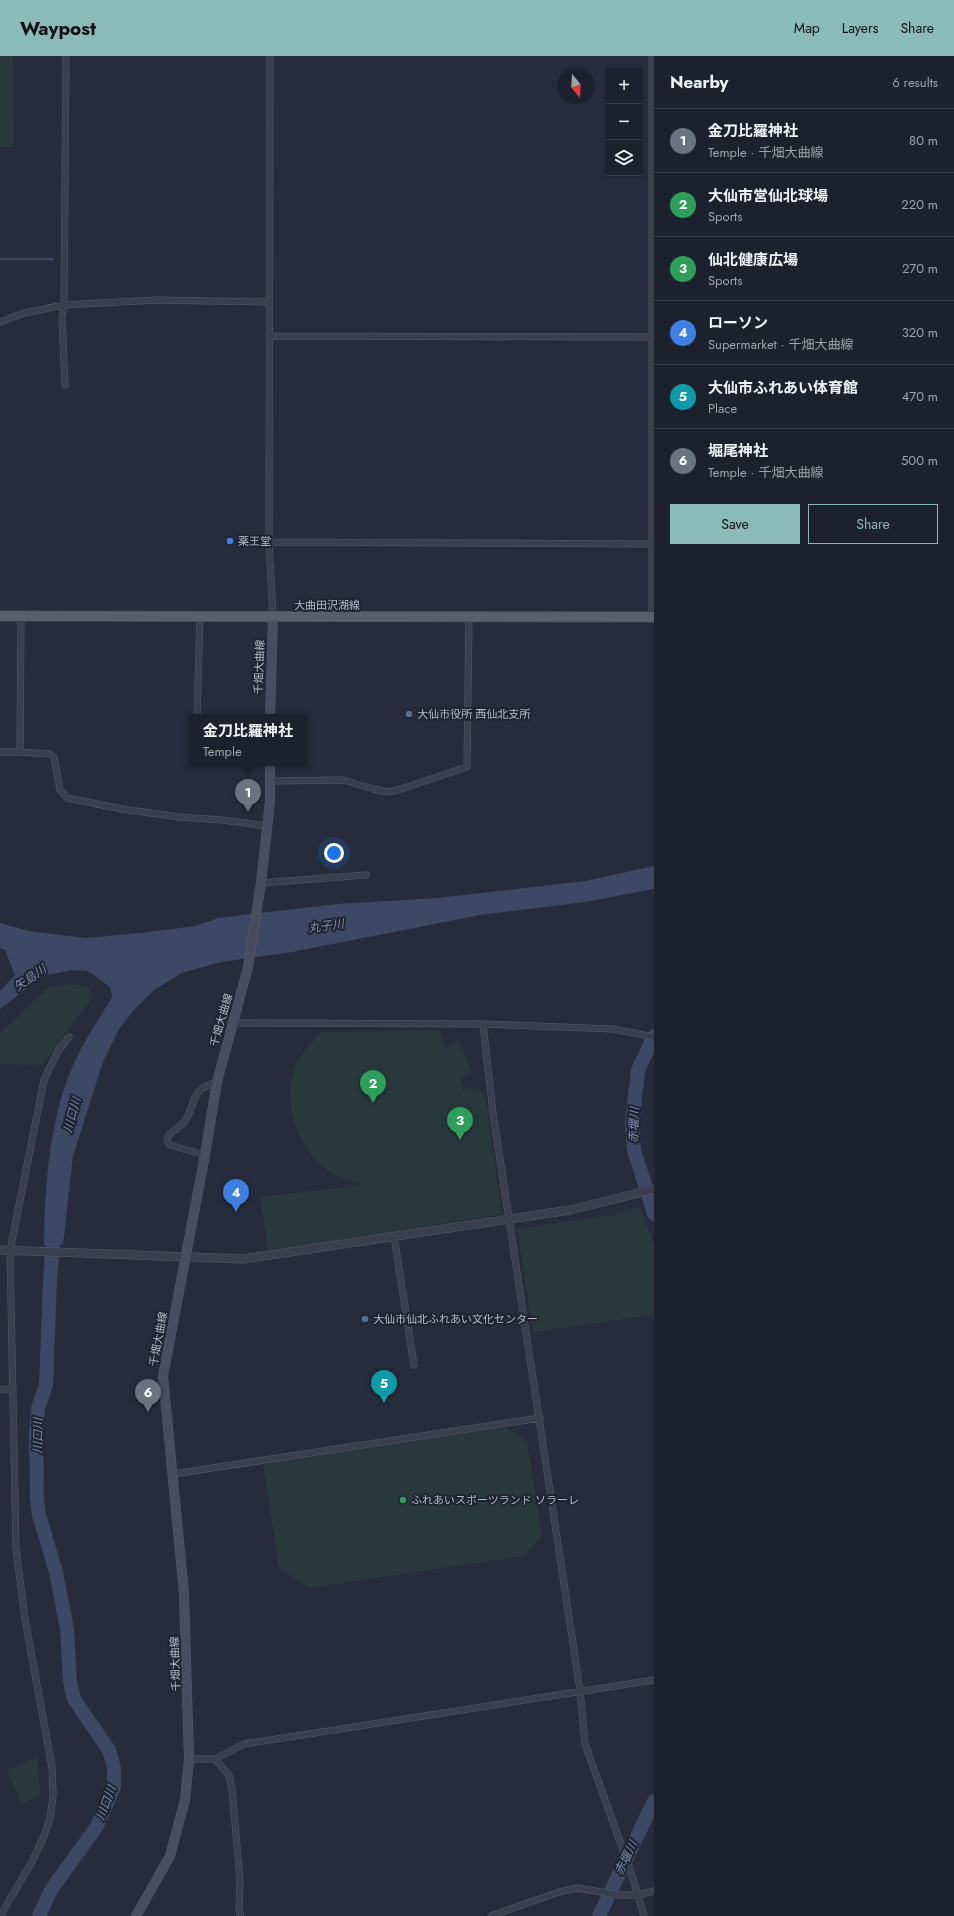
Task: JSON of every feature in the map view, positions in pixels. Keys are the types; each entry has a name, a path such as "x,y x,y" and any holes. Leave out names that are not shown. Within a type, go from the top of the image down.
{"main road":[{"name":"大曲田沢湖線","path":"0,616 653,617"},
{"name":"千畑大曲線","path":"270,714 273,617"},
{"name":"千畑大曲線","path":"136,1916 170,1856 185,1800 189,1759 184,1593 163,1376 206,1155 217,1082 231,1023 248,967 268,826 270,766"}],"street":[{"path":"65,385 62,317 64,305 66,56"},
{"path":"270,56 268,542 273,617"},
{"path":"652,56 653,617"},
{"path":"0,322 36,310 64,305 156,300 269,302"},
{"path":"269,336 652,337"},
{"path":"268,542 653,544"},
{"path":"20,752 21,616"},
{"path":"197,714 200,616"},
{"path":"270,781 343,780 387,792 398,790 467,767 469,617"},
{"path":"0,752 50,754 54,757 60,790 67,798 122,809 179,817 222,820 268,826"},
{"path":"261,883 366,875"},
{"path":"231,1023 483,1024 613,1029 647,1034 654,1037"},
{"path":"483,1024 493,1113 580,1690 584,1744 631,1872 644,1916"},
{"path":"0,1916 32,1862 44,1836 50,1819 53,1796 52,1767 25,1619 16,1549 10,1251 44,1080 58,1051 69,1037"},
{"path":"206,1155 170,1145 167,1138 186,1119 194,1097 199,1091 217,1082"},
{"path":"0,1250 185,1257 222,1260 243,1259 570,1210 653,1189"},
{"path":"394,1236 414,1365"},
{"path":"0,1390 12,1389"},
{"path":"173,1474 540,1418"},
{"path":"189,1759 215,1759 244,1744 580,1690 654,1680"},
{"path":"215,1759 229,1775 232,1789 240,1880 239,1910 241,1916"},
{"path":"491,1916 558,1892 577,1888 618,1895 638,1895 654,1891"}],"shaded area":[{"path":"0,56 13,56 14,147 0,147"},
{"path":"70,984 88,987 93,996 43,1065 0,1064 0,1033 49,987"},
{"path":"438,1030 446,1048 459,1041 472,1073 460,1078 463,1090 468,1087 485,1094 502,1214 374,1235 268,1250 260,1197 364,1185 339,1176 325,1168 308,1150 296,1128 290,1090 294,1071 308,1047 321,1032"},
{"path":"640,1207 654,1244 654,1315 533,1332 517,1229 613,1215"},
{"name":"ふれあいスポーツランド ソラーレ","path":"504,1427 527,1441 542,1536 524,1556 309,1588 279,1568 263,1464"},
{"path":"38,1756 40,1795 22,1804 7,1771"}],"water":[{"path":"654,866 654,889 585,902 480,915 292,952 221,962 182,973 154,990 134,1010 119,1029 103,1062 73,1156 63,1245 44,1245 47,1175 59,1105 66,1082 75,1061 112,997 110,987 88,971 72,970 42,976 0,1009 0,991 15,975 5,950 0,948 0,923 29,931 86,938 196,926 218,918 337,904 438,898 585,881"}],"waterway":[{"path":"0,259 53,259"},
{"name":"赤堰川","path":"654,1036 638,1070 632,1124 634,1150 654,1214"},
{"name":"川口川","path":"39,1916 51,1890 97,1826 114,1787 114,1768 109,1750 74,1699 70,1682 67,1629 56,1572 39,1515 37,1499 36,1436 38,1408 46,1385 50,1281 54,1227"},
{"name":"赤堰川","path":"599,1916 654,1801"}],"place":[{"name":"薬王堂","path":"230,541"},
{"name":"大仙市役所 西仙北支所","path":"409,714"},
{"name":"金刀比羅神社","path":"248,812"},
{"name":"大仙市営仙北球場","path":"373,1103"},
{"name":"仙北健康広場","path":"460,1140"},
{"name":"ローソン","path":"236,1212"},
{"name":"大仙市仙北ふれあい文化センター","path":"365,1319"},
{"name":"大仙市ふれあい体育館","path":"384,1403"},
{"name":"堀尾神社","path":"148,1412"},
{"name":"ふれあいスポーツランド ソラーレ","path":"403,1500"}],"water label":[{"name":"丸子川","path":"326,926"},
{"name":"矢島川","path":"30,978"}]}
